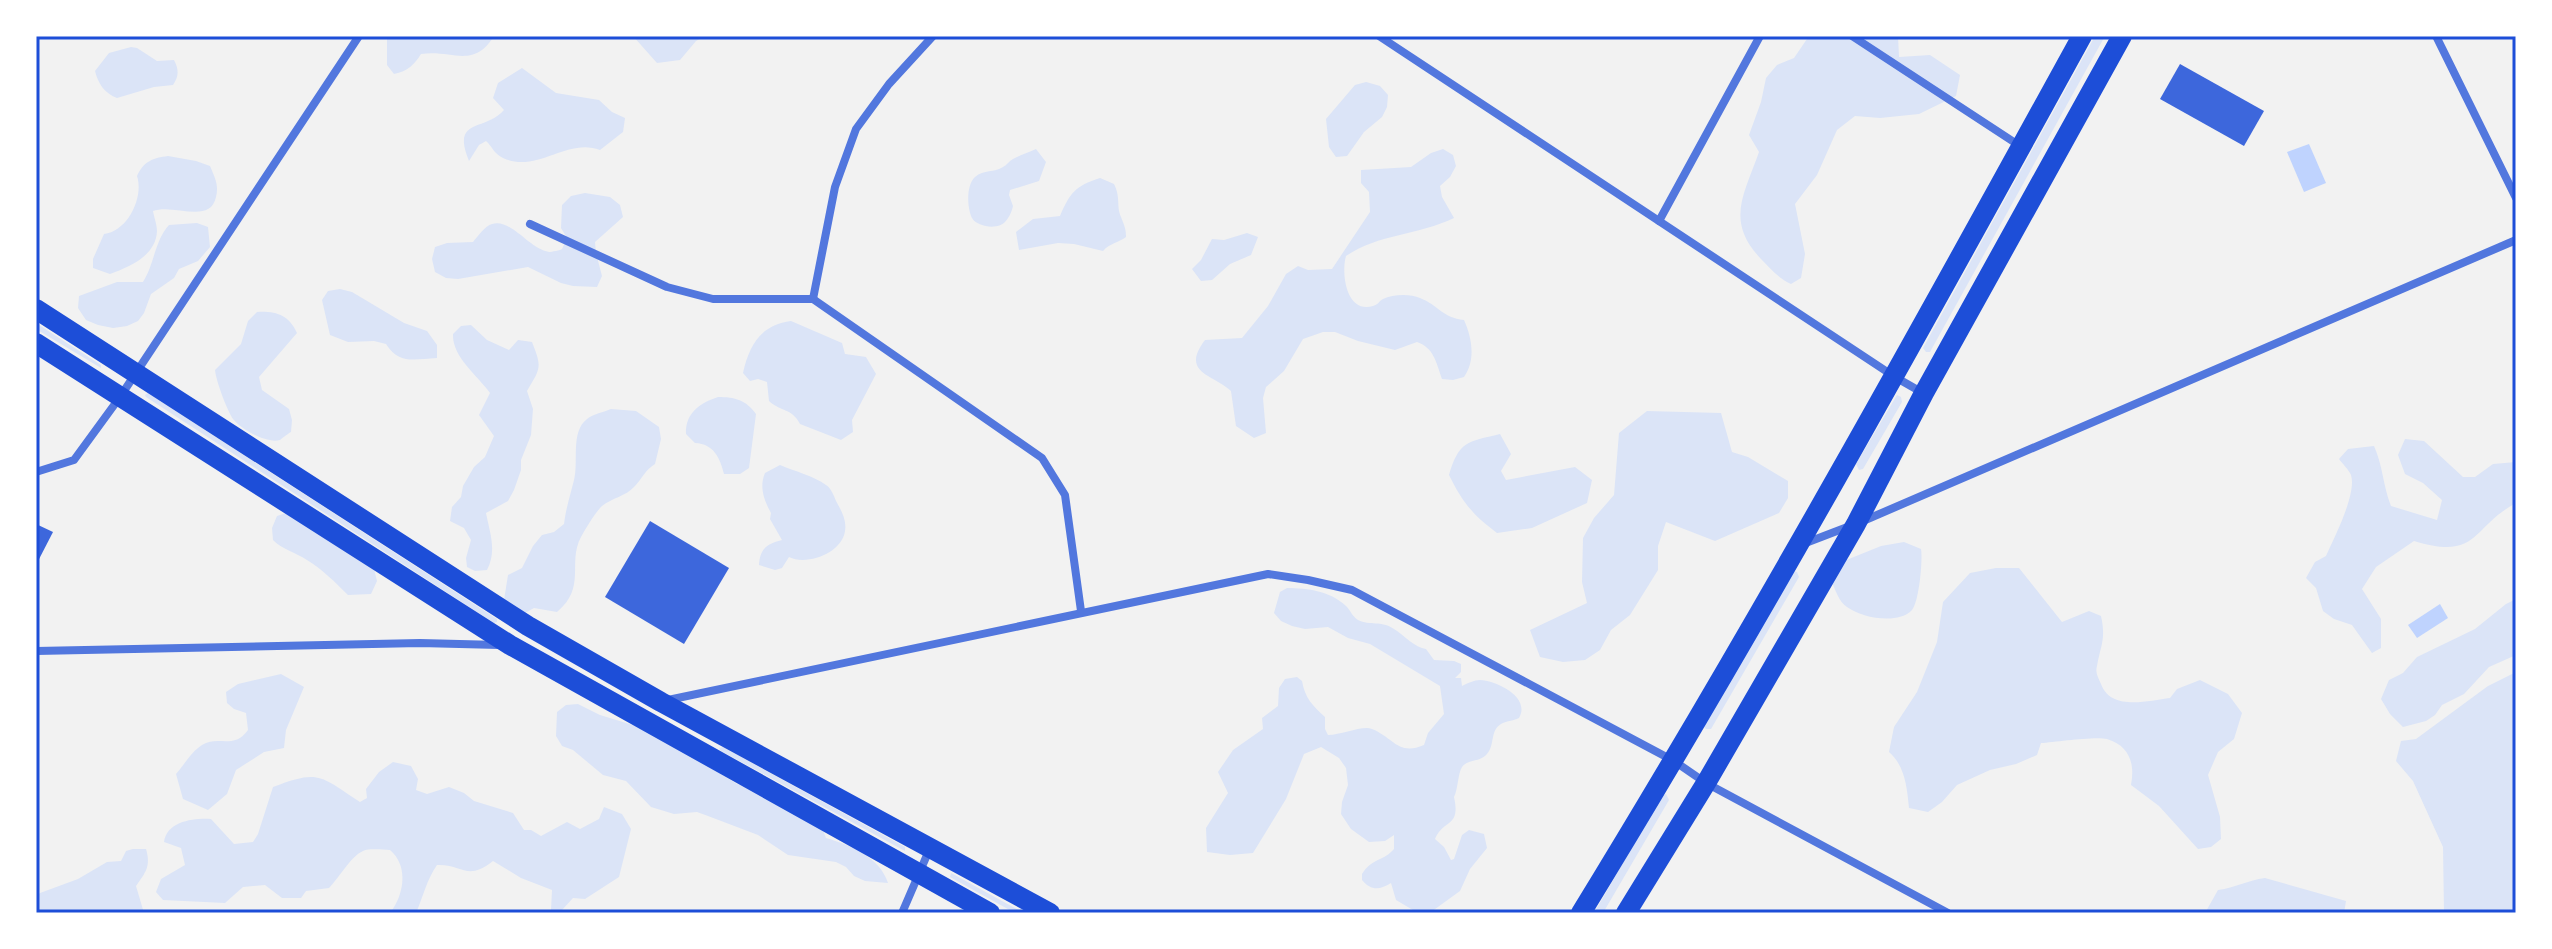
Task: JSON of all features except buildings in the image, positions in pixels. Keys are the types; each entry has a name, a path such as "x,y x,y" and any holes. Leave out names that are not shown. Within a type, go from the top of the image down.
{"main road":[{"path":"1581,913 1674,761 1895,377 2082,36"},
{"path":"1626,913 1706,783 1856,524 1924,393 2122,36"},
{"path":"36,309 528,626 655,703 931,847 1050,913"},
{"path":"36,343 510,645 630,707 990,913"}],"street":[{"path":"36,472 74,460 120,397 359,36"},
{"path":"813,299 835,187 856,129 889,84 933,36"},
{"path":"1379,36 1895,377 1924,393"},
{"path":"1659,221 1760,36"},
{"path":"1852,36 2021,146"},
{"path":"2436,36 2516,198"},
{"path":"530,224 667,287 713,299 813,299 1042,458 1065,495 1081,611"},
{"path":"1798,546 1856,524 2516,240"},
{"path":"655,703 1268,574 1308,580 1352,590 1674,761 1706,783 1948,913"},
{"path":"36,651 420,643 510,645 528,626"},
{"path":"902,913 931,847"}],"shaded area":[{"path":"387,36 494,36 478,52 461,56 421,54 410,67 394,74 387,65"},
{"path":"633,36 705,36 696,41 680,60 657,63"},
{"path":"1809,36 1898,36 1899,57 1930,55 1960,75 1956,96 1919,114 1880,118 1855,116 1837,130 1817,175 1795,204 1805,254 1801,278 1791,284 1775,273 1750,245 1743,232 1741,207 1759,152 1749,135 1766,78 1777,65 1794,58"},
{"path":"2095,36 2105,36 1930,352 1926,352 1923,348"},
{"path":"131,47 157,61 174,60 178,73 173,85 117,98 105,90 95,71 109,53"},
{"path":"522,68 556,93 599,100 612,112 625,118 623,132 600,150 576,148 528,162 503,158 486,141 479,145 469,161 464,138 467,131 504,110 493,98 498,83"},
{"path":"1366,82 1380,86 1388,95 1387,107 1382,117 1364,132 1347,156 1336,157 1329,147 1326,119 1355,85"},
{"path":"1036,149 1046,162 1039,181 1010,190 1013,206 1006,220 993,227 975,221 970,214 968,197 975,177 1000,169 1013,159"},
{"path":"1443,149 1453,155 1456,166 1440,186 1442,197 1454,218 1358,249 1346,256 1344,272 1351,298 1364,307 1392,296 1412,296 1451,317 1464,320 1472,349 1464,377 1442,379 1431,352 1417,342 1395,350 1335,332 1323,332 1303,339 1284,371 1266,387 1263,398 1266,433 1254,438 1236,426 1231,391 1197,366 1198,351 1205,340 1242,338 1268,306 1286,274 1298,266 1308,270 1332,269 1370,212 1369,192 1361,183 1361,170 1411,167"},
{"path":"168,156 210,166 217,189 212,205 199,212 153,211 157,231 147,254 110,274 93,268 93,259 104,234 120,227 132,212 138,194 137,176 140,171 150,161"},
{"path":"1100,178 1114,184 1126,237 1103,251 1058,243 1019,250 1016,232 1033,219 1060,216 1074,191"},
{"path":"585,193 610,197 620,205 623,217 595,242 602,276 597,287 561,283 528,267 458,279 446,278 435,272 432,259 435,247 447,243 473,242 492,224 506,225 542,250 561,249 567,238 561,228 562,205 571,196"},
{"path":"197,223 208,227 210,247 198,261 179,269 174,278 151,294 138,321 113,328 86,320 78,308 79,296 117,282 143,282 169,225"},
{"path":"1247,233 1258,237 1251,255 1230,264 1212,280 1201,281 1192,269 1201,260 1212,239 1224,240"},
{"path":"340,289 352,292 404,323 427,331 437,345 437,358 402,358 386,344 348,342 330,335 322,300 328,291"},
{"path":"257,312 281,315 297,333 259,377 262,390 289,409 292,420 291,432 274,441 261,438 233,419 215,370 241,344 248,321"},
{"path":"791,321 842,343 845,354 866,357 876,374 852,420 853,432 841,440 800,424 793,415 769,401 767,382 758,379 750,381 743,373 758,338 771,327"},
{"path":"36,323 101,365 101,368 36,329"},
{"path":"471,325 487,340 509,350 518,340 532,342 539,362 527,391 533,409 531,435 521,460 521,470 508,501 486,513 492,556 487,570 475,571 467,567 471,540 464,528 450,521 452,507 461,497 463,486 474,467 485,457 494,436 479,415 490,393 461,358 454,342 453,334 461,326"},
{"path":"148,393 497,619 497,622 494,623 146,397"},
{"path":"1897,395 1902,402 1863,469 1859,470 1856,464"},
{"path":"718,397 740,400 756,414 749,468 740,474 724,474 715,453 707,446 695,443 686,434 688,420 695,410"},
{"path":"611,409 636,411 659,427 661,439 655,464 631,490 602,506 591,521 577,547 574,584 566,603 557,612 534,608 525,613 504,600 508,575 522,568 542,535 554,532 564,524 575,473 578,431 589,417"},
{"path":"1647,411 1721,413 1732,452 1748,457 1788,481 1788,498 1779,513 1715,541 1666,522 1658,546 1658,570 1630,615 1611,630 1600,650 1585,660 1563,662 1540,657 1530,630 1587,603 1582,582 1583,538 1594,518 1614,495 1619,433"},
{"path":"1500,434 1511,454 1501,471 1506,480 1575,467 1592,480 1587,503 1532,528 1497,533 1488,526 1469,507 1449,475 1461,449 1480,439"},
{"path":"2405,439 2424,441 2463,477 2475,477 2493,464 2516,462 2516,503 2463,544 2451,547 2414,541 2376,567 2362,589 2381,619 2381,648 2372,653 2352,625 2334,619 2323,611 2316,588 2306,578 2315,562 2326,556 2348,504 2351,475 2339,459 2348,449 2374,446 2391,506 2437,520 2442,500 2423,483 2405,474 2398,455"},
{"path":"780,465 828,486 842,512 845,527 838,546 823,556 805,560 789,557 782,568 775,570 759,565 765,548 782,540 770,519 762,483 765,473"},
{"path":"289,512 374,569 377,581 371,594 348,595 303,557 273,540 272,528 277,516"},
{"path":"1904,542 1921,549 1920,581 1912,610 1906,615 1889,619 1862,614 1844,605 1831,580 1839,563 1881,546"},
{"path":"2019,568 2062,622 2089,611 2101,616 2103,636 2096,668 2101,684 2113,698 2141,702 2170,698 2177,689 2200,680 2228,694 2242,713 2234,739 2218,752 2208,775 2220,817 2221,839 2211,847 2198,849 2159,806 2131,785 2131,763 2126,751 2115,742 2101,738 2041,743 2037,755 1990,770 1957,785 1928,812 1909,808 1902,770 1889,752 1894,727 1917,692 1937,642 1943,602 1970,573"},
{"path":"1794,571 1799,577 1711,729 1706,729 1704,727"},
{"path":"1287,588 1311,590 1333,597 1358,620 1389,626 1426,649 1434,660 1461,664 1461,672 1455,678 1461,678 1462,686 1478,680 1495,683 1520,703 1519,718 1497,727 1488,752 1462,767 1454,797 1455,814 1435,839 1451,860 1462,835 1469,830 1484,834 1487,848 1470,869 1460,891 1431,912 1418,913 1396,900 1391,883 1376,888 1362,880 1366,869 1394,849 1394,835 1385,841 1369,842 1351,829 1341,814 1348,785 1346,768 1339,758 1321,747 1304,754 1286,799 1253,853 1230,855 1207,852 1206,828 1228,793 1218,772 1233,750 1263,729 1262,718 1278,706 1279,688 1285,679 1297,677 1302,681 1310,701 1325,717 1328,735 1368,728 1402,747 1415,748 1424,745 1428,733 1444,714 1440,686 1370,644 1348,638 1328,627 1305,629 1281,621 1274,613 1280,592"},
{"path":"2516,599 2516,655 2489,667 2464,694 2442,705 2426,721 2403,727 2381,699 2389,680 2403,673 2417,657 2475,629"},
{"path":"2516,672 2516,913 2444,913 2443,847 2413,781 2396,761 2401,741 2416,739 2488,686"},
{"path":"281,674 304,687 286,730 284,748 264,752 236,770 227,794 208,810 183,799 176,774 195,751 208,742 232,741 248,730 246,713 227,703 226,692 238,684"},
{"path":"578,704 600,715 649,730 737,784 786,799 819,820 826,838 854,848 871,859 888,883 865,881 836,862 788,855 758,835 697,812 674,814 651,807 626,781 603,775 573,750 562,746 556,736 557,712 566,705"},
{"path":"723,747 905,847 905,851 721,751 719,748"},
{"path":"393,762 411,766 418,779 416,790 427,794 449,787 474,801 513,813 524,830 541,836 567,822 580,829 599,819 604,807 622,814 631,829 619,877 585,899 573,898 562,910 551,910 552,890 521,878 493,861 471,871 437,865 416,913 390,913 401,889 400,864 390,850 373,849 354,857 329,888 306,891 301,898 282,898 265,885 243,887 225,903 163,900 156,892 161,879 185,865 181,848 164,842 170,829 176,825 189,820 211,819 234,844 253,842 273,787 301,778 319,778 360,802 367,798 366,789 379,772"},
{"path":"1666,794 1669,800 1603,913 1594,913 1662,796"},
{"path":"146,849 148,860 147,869 136,886 144,913 36,913 36,897 40,893 78,879 107,862 121,861 126,851"},
{"path":"951,873 1024,913 1015,913 950,877"},
{"path":"2265,878 2346,901 2344,913 2205,913 2218,890"}],"water":[{"path":"2309,144 2326,183 2304,192 2287,152"},
{"path":"2440,604 2448,618 2417,638 2408,625"}]}
